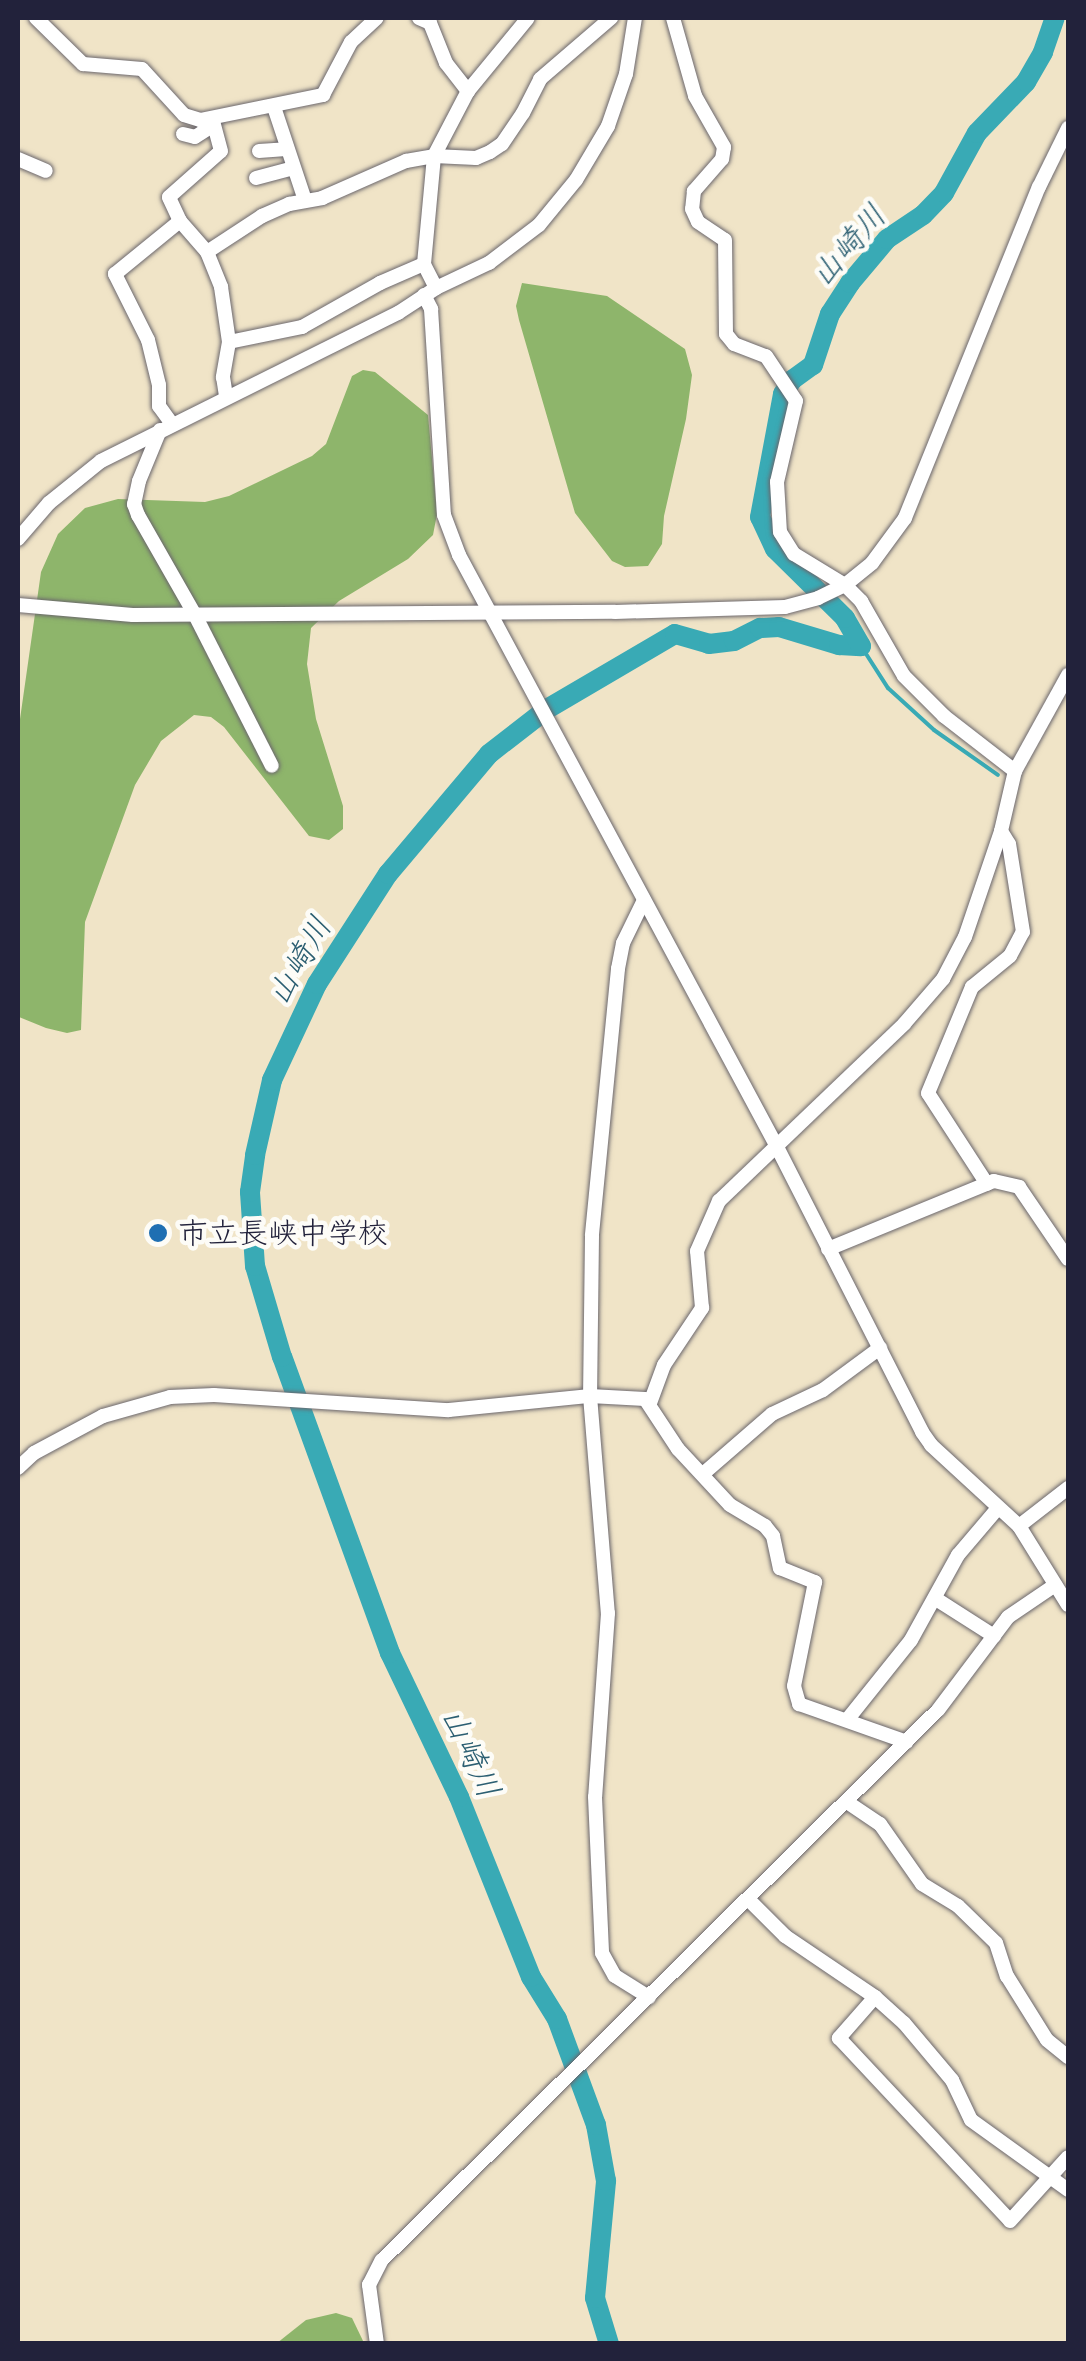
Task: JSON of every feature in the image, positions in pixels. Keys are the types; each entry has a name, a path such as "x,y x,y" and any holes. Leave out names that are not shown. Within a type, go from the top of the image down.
{"street":[{"path":"36,18 83,64 142,69 184,115 212,122"},
{"path":"183,134 194,137 212,122 240,109 274,107 323,95 351,42 376,18"},
{"path":"419,18 430,23 446,63 468,91"},
{"path":"528,18 468,91 434,156 424,264 430,292 444,515 490,613 776,1145 931,1445 1019,1526 1068,1605"},
{"path":"207,252 262,216 322,198 406,161 434,156 476,158 502,144 540,79 611,18"},
{"path":"18,539 82,474 165,427 398,314 430,292 489,263 528,234 576,180 618,100 635,18"},
{"path":"673,18 695,96 724,148 722,160 694,192 692,209 698,222 724,240 726,334 734,344 766,356 798,409 779,466 776,520 794,554 861,601 904,676 944,716 1015,771"},
{"path":"274,107 305,200"},
{"path":"212,122 220,154 169,197 180,221 207,252 221,287 229,342 223,377 226,397"},
{"path":"18,605 75,613 490,613 730,610 785,607 818,598 842,587 872,563 905,518 1039,187 1068,128"},
{"path":"259,151 286,148"},
{"path":"18,159 46,172"},
{"path":"256,178 293,168"},
{"path":"180,221 115,274 148,340 165,427 134,504 272,766"},
{"path":"229,342 302,327 380,282 424,264"},
{"path":"650,1403 664,1366 702,1308 697,1251 719,1201 904,1024 943,980 965,937 1001,831 1015,771 1068,676"},
{"path":"987,1184 928,1093 972,987 1010,956 1023,932 1009,844 1001,831"},
{"path":"644,900 622,944 618,969 592,1236 590,1396 608,1613 596,1779 602,1953 615,1976 649,1996"},
{"path":"828,1249 987,1184 1019,1187 1063,1239 1068,1259"},
{"path":"704,1474 772,1414 823,1390 880,1348"},
{"path":"18,1468 34,1453 104,1416 170,1397 214,1395 448,1410 590,1396 635,1396 650,1403 678,1450 730,1505 765,1526 784,1572 815,1582 794,1697 799,1704 907,1742"},
{"path":"1019,1526 1068,1488"},
{"path":"847,1720 911,1640 958,1555 998,1508"},
{"path":"376,2344 370,2274 907,1742 938,1710 1020,1606 1055,1585"},
{"path":"936,1600 994,1636"},
{"path":"847,1802 880,1824 917,1879 958,1906 996,1943 1007,1976 1047,2040 1068,2057"},
{"path":"750,1900 785,1936 875,1997 920,2039 952,2080 971,2120 1068,2190"},
{"path":"875,1997 840,2038 1010,2221 1068,2157"}],"green space":[{"path":"522,283 607,296 685,349 692,375 686,419 664,516 662,544 648,566 625,567 612,561 575,513 519,320 516,306"},
{"path":"363,370 375,372 428,415 437,514 433,535 408,559 339,601 311,628 307,664 316,719 343,806 343,829 329,840 309,836 224,727 211,717 194,715 161,741 135,785 85,922 81,1030 67,1033 19,1017 18,733 41,572 58,534 85,508 118,499 205,502 229,496 312,456 326,444 352,376"},
{"path":"336,2313 352,2318 364,2343 277,2343 306,2320"}],"waterway":[{"name":"山崎川","path":"609,2344 595,2298 606,2181 596,2125 557,2019 531,1977 459,1797 390,1653 282,1357 255,1266 250,1192 255,1155 272,1080 317,984 388,874 489,754 547,709 675,634 709,644 734,641 760,628 779,627 839,645 861,646 845,618 775,549 760,517 783,394 792,380 813,365 830,314 850,283 887,239 923,215 944,193 977,133 1026,82 1043,52 1055,18"},
{"path":"861,646 888,688 934,730 998,775"}],"place":[{"name":"市立長峡中学校","path":"158,1233"}]}
